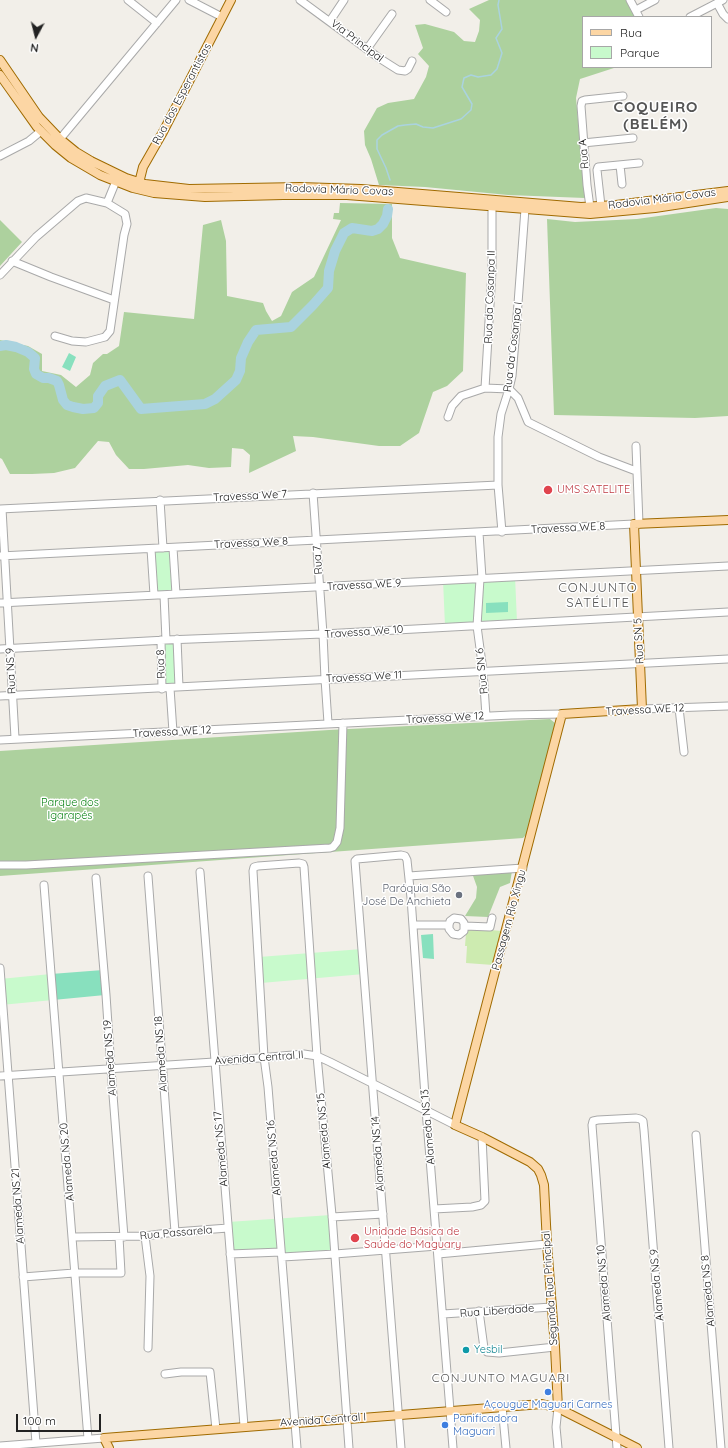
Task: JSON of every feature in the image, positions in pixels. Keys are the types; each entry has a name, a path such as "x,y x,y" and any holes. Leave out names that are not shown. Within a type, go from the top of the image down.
{"main road":[{"name":"Rua dos Esperantistas","path":"139,186 141,172 146,161 163,132 231,0"},
{"name":"Rodovia Mário Covas","path":"0,60 39,117 60,139 76,152 91,161 154,193 192,197 347,195 590,214 655,208 728,197"},
{"name":"Rodovia Mário Covas","path":"0,75 24,110 41,131 71,158 84,166 116,181 139,186 189,189 300,187 361,189 590,207 728,191"},
{"path":"636,524 728,520"},
{"name":"Rua SN 5","path":"636,524 636,571 642,709"},
{"name":"Travessa WE 12","path":"562,714 642,709"},
{"name":"Passagem Rio Xingu","path":"455,1125 562,714"},
{"name":"Avenida Central II","path":"455,1125 530,1162 538,1169"},
{"name":"Segunda Rua Principal","path":"538,1169 543,1180 558,1408"},
{"name":"Avenida Central I","path":"104,1438 294,1422 542,1404 558,1408 637,1448"},
{"path":"104,1438 109,1448"},
{"path":"112,1448 116,1438"}],"street":[{"path":"128,0 157,23"},
{"path":"60,139 176,0"},
{"path":"189,0 222,17"},
{"name":"Via Principal","path":"300,0 379,58 400,71 408,69 412,61"},
{"path":"330,21 344,0"},
{"path":"430,0 446,12"},
{"path":"630,0 637,14 655,0"},
{"path":"692,16 720,2 723,14 728,19"},
{"path":"367,49 392,14"},
{"name":"Rua A","path":"590,207 583,143 582,101 623,96"},
{"path":"0,156 29,141 41,131"},
{"path":"583,143 633,138"},
{"path":"601,206 598,168 620,164 639,163"},
{"path":"620,164 622,184"},
{"path":"107,203 116,181"},
{"path":"0,275 36,237 78,201 86,198 107,203 122,211 127,218 128,224 124,235 110,331 105,337 86,342 72,341 55,336"},
{"name":"Rua da Cosanpa II","path":"485,388 492,271 492,206"},
{"name":"Rua da Cosanpa I","path":"502,532 498,485 498,431 504,403 509,389 517,317 525,209"},
{"path":"12,261 50,277 114,300"},
{"path":"448,417 452,406 461,396 485,388 509,389 518,398 528,422 599,457 636,471"},
{"path":"636,446 636,524"},
{"name":"Travessa We 7","path":"1,509 160,500 498,485"},
{"name":"Rua 7","path":"313,493 328,723"},
{"path":"160,500 163,548"},
{"name":"Rua NS 9","path":"1,509 4,603 10,648 15,738"},
{"name":"Travessa WE 8","path":"502,532 636,524"},
{"name":"Travessa We 8","path":"2,556 173,548 317,539 502,532"},
{"path":"479,533 481,579"},
{"path":"173,548 176,594"},
{"path":"151,549 154,595"},
{"name":"Travessa WE 9","path":"4,603 728,566"},
{"name":"Rua SN 6","path":"481,579 477,626 483,671 486,716"},
{"name":"Rua 8","path":"162,688 164,595"},
{"name":"Travessa We 10","path":"0,649 177,639 323,634 728,612"},
{"name":"Rua 8","path":"177,639 179,687"},
{"name":"Travessa We 11","path":"0,696 728,659"},
{"name":"Rua 8","path":"170,688 173,732"},
{"name":"Travessa WE 12","path":"642,709 728,706"},
{"path":"679,708 684,752"},
{"name":"Travessa We 12","path":"328,723 562,714"},
{"name":"Travessa WE 12","path":"15,738 173,732 328,723"},
{"path":"0,865 26,865 333,847 337,842 340,828 343,723"},
{"path":"0,740 15,738"},
{"name":"Alameda NS 13","path":"356,860 404,855 407,860 453,1448"},
{"name":"Alameda NS 14","path":"356,860 401,1448"},
{"name":"Alameda NS 15","path":"254,867 299,863 304,866 317,1056 332,1217 349,1448"},
{"name":"Alameda NS 16","path":"254,867 253,879 264,1057 268,1087 297,1448"},
{"path":"408,876 523,868"},
{"name":"Alameda NS 17","path":"200,872 244,1426"},
{"name":"Alameda NS 18","path":"148,876 175,1232"},
{"name":"Alameda NS 19","path":"74,1273 121,1273 122,1237 106,995 96,878"},
{"name":"Alameda NS 20","path":"44,885 60,1071 73,1237 74,1273 88,1439"},
{"path":"458,916 464,923 464,931 459,935 453,934 449,929 449,925 450,921 458,916"},
{"path":"465,926 490,927 492,918"},
{"path":"413,925 449,925"},
{"name":"Alameda NS 21","path":"0,968 4,1076 23,1277 36,1443"},
{"name":"Avenida Central II","path":"4,1076 60,1071 214,1062 304,1054 317,1056 455,1125"},
{"name":"Alameda NS 9","path":"595,1120 638,1118 643,1122 664,1367 669,1448"},
{"name":"Alameda NS 10","path":"595,1120 593,1121 592,1125 618,1448"},
{"name":"Alameda NS 8","path":"696,1135 721,1448"},
{"path":"434,1208 481,1205 485,1201 482,1137"},
{"path":"332,1217 383,1214"},
{"name":"Rua Passarela","path":"73,1237 145,1236 228,1228"},
{"path":"145,1236 150,1276 148,1348"},
{"path":"438,1254 547,1244"},
{"path":"230,1254 335,1254 437,1246"},
{"path":"23,1277 74,1273"},
{"name":"Rua Liberdade","path":"443,1314 552,1307"},
{"path":"479,1311 484,1348 487,1352 499,1353 555,1347"},
{"path":"165,1374 181,1372 210,1372 216,1429"},
{"path":"502,1406 506,1448"},
{"path":"558,1408 556,1427 558,1448"},
{"name":"Avenida Central I","path":"0,1446 36,1443 48,1445 104,1438"}],"green space":[{"path":"489,0 631,0 639,16 582,16 582,68 614,68 580,79 576,98 585,198 508,195 425,187 379,185 365,145 364,131 377,108 388,103 414,99 426,77 429,66 418,54 423,48 415,25 425,24 454,32 464,41 475,42 479,31 480,20 469,9"},
{"path":"340,203 392,204 392,238 400,258 466,273 463,371 447,386 433,392 419,433 400,446 379,446 313,437 293,436 296,451 249,473 250,455 243,449 232,448 231,467 209,468 188,465 129,469 116,455 109,442 98,441 75,468 54,473 10,474 0,458 0,340 28,346 42,354 42,371 61,375 76,387 90,375 93,363 103,354 107,354 119,346 124,312 194,319 203,225 221,220 226,241 227,296 263,303 272,321 281,316 292,292 314,277 341,220 333,219 334,213 339,213"},
{"path":"716,208 728,209 728,416 695,418 554,415 547,219 575,222 637,219"},
{"path":"0,220 22,242 0,266"},
{"path":"69,353 76,357 70,371 62,367"},
{"path":"170,551 172,592 156,592 155,552"},
{"path":"515,576 517,622 445,626 443,580"},
{"path":"508,602 508,612 486,613 486,603"},
{"path":"163,642 175,642 176,684 164,685"},
{"name":"Parque dos Igarapés","path":"550,719 555,723 527,834 523,838 0,876 0,751 329,730"},
{"path":"512,871 510,883 500,887 488,917 465,916 476,898 477,887 472,873"},
{"path":"468,928 502,931 493,965 466,963 467,946 465,946"},
{"path":"433,934 434,959 423,958 421,935"},
{"path":"362,949 364,974 261,983 259,957"},
{"path":"103,970 105,995 53,1000 51,974"},
{"path":"51,974 53,1000 1,1005 0,979"},
{"path":"331,1215 335,1253 283,1257 282,1250 230,1253 228,1222"}],"waterway":[{"path":"390,180 377,149 377,140 382,135 398,126 416,124 423,127 433,128 461,119 471,110 472,104 462,87 464,78 471,75 478,77 491,75 497,69 502,53 496,38 502,29 498,5 499,0"},
{"path":"0,346 6,345 16,347 28,352 35,358 34,369 36,374 43,378 49,378 57,381 63,400 67,405 73,407 83,409 94,408 98,403 98,396 105,386 120,380 141,409 205,404 215,399 236,380 240,371 241,358 248,342 256,330 291,327 328,288 329,271 335,251 344,233 352,228 372,231 378,229 383,224 387,216 388,209"}],"place":[{"name":"UMS SATELITE","path":"548,490"},
{"name":"Paróquia São José De Anchieta","path":"459,895"},
{"name":"Unidade Básica de Saúde do Maguary","path":"355,1238"},
{"name":"Yesbil","path":"466,1350"},
{"name":"Açougue Maguari Carnes","path":"548,1392"},
{"name":"Panificadora Maguari","path":"445,1425"}],"district":[{"name":"COQUEIRO (BELÉM)","path":"656,116"},
{"name":"CONJUNTO SATÉLITE","path":"598,596"},
{"name":"CONJUNTO MAGUARI","path":"501,1378"}]}
